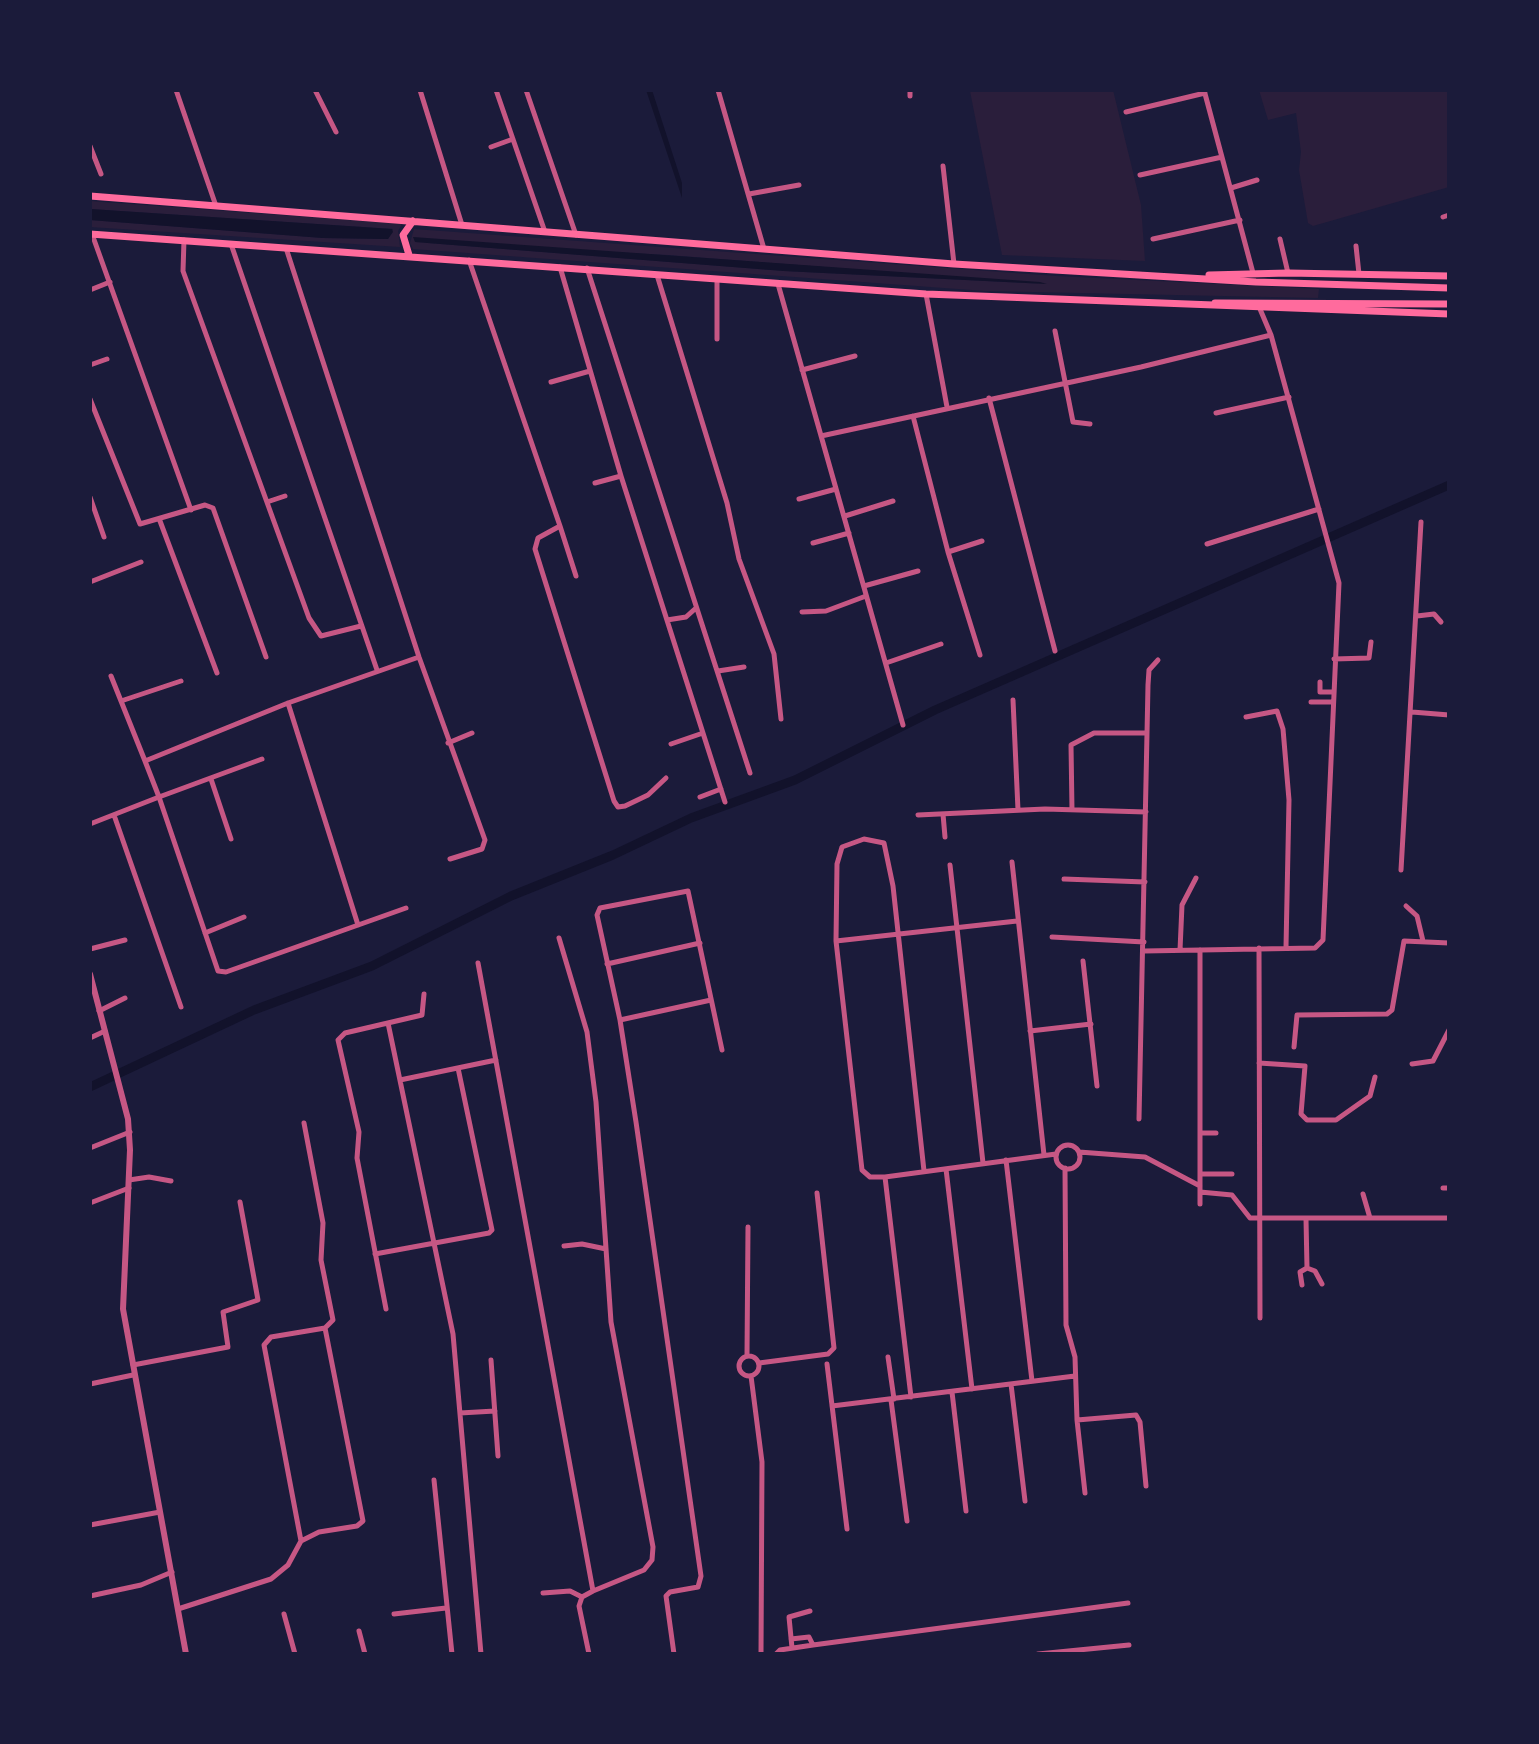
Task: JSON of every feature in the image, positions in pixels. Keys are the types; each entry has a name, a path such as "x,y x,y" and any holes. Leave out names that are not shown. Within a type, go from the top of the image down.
{"main road":[{"path":"90,196 954,264 1190,278 1449,288"},
{"path":"409,255 403,235 413,221"},
{"path":"91,234 926,294 1449,314"},
{"path":"1190,278 1253,273 1449,276"},
{"path":"1189,304 1449,304"}],"street":[{"path":"176,90 216,206"},
{"path":"420,90 462,226"},
{"path":"496,90 546,233"},
{"path":"526,90 577,236"},
{"path":"718,90 765,250"},
{"path":"317,91 336,132"},
{"path":"1126,112 1204,92 1253,273"},
{"path":"491,147 513,139"},
{"path":"90,146 101,174"},
{"path":"1140,175 1222,157"},
{"path":"943,166 954,264"},
{"path":"1231,188 1257,180"},
{"path":"749,194 799,185"},
{"path":"1153,239 1240,220"},
{"path":"91,234 191,510"},
{"path":"1280,239 1288,273"},
{"path":"184,240 183,271 317,633 326,637 361,626"},
{"path":"231,244 377,670"},
{"path":"1356,246 1359,274"},
{"path":"286,248 419,657 486,845 450,859"},
{"path":"469,259 576,576"},
{"path":"560,266 621,476 725,802"},
{"path":"587,268 750,773"},
{"path":"657,274 727,503 739,559 772,644 779,674 781,719"},
{"path":"717,278 717,339"},
{"path":"90,290 110,282"},
{"path":"778,283 903,725"},
{"path":"926,294 947,407"},
{"path":"1144,951 1315,948 1323,940 1331,702 1339,583 1289,397 1260,309"},
{"path":"1055,331 1073,422 1079,426 1090,424"},
{"path":"821,436 1271,335"},
{"path":"802,370 855,356"},
{"path":"90,365 107,359"},
{"path":"551,382 590,371"},
{"path":"1216,413 1289,397"},
{"path":"989,398 1055,651"},
{"path":"90,399 138,522 143,525 160,521 205,505 213,508 266,657"},
{"path":"913,416 948,552 980,655"},
{"path":"595,483 621,476"},
{"path":"799,499 836,489"},
{"path":"267,502 285,496"},
{"path":"90,497 104,537"},
{"path":"845,516 893,501"},
{"path":"1207,544 1319,509"},
{"path":"160,521 217,673"},
{"path":"1401,870 1421,522"},
{"path":"560,526 538,538 535,549 614,801 618,807 625,806 648,795 666,778"},
{"path":"813,543 849,533"},
{"path":"948,552 982,541"},
{"path":"90,582 141,562"},
{"path":"864,586 918,571"},
{"path":"802,612 826,611 866,596"},
{"path":"667,620 686,617 696,608"},
{"path":"1417,616 1434,614 1441,622"},
{"path":"1334,659 1369,658 1371,642"},
{"path":"886,663 941,644"},
{"path":"145,761 288,703 419,657"},
{"path":"1139,1119 1148,676 1158,660"},
{"path":"718,671 744,667"},
{"path":"111,676 159,797 217,967 223,973 406,908"},
{"path":"121,701 181,681"},
{"path":"1320,682 1320,692 1332,692"},
{"path":"1013,700 1018,810"},
{"path":"1311,702 1331,702"},
{"path":"288,703 358,925"},
{"path":"1246,717 1277,711 1283,729 1289,800 1286,947"},
{"path":"1412,712 1449,715"},
{"path":"448,743 472,733"},
{"path":"671,744 703,733"},
{"path":"1072,810 1071,745 1094,733 1147,733"},
{"path":"90,824 262,759"},
{"path":"211,779 231,839"},
{"path":"700,797 721,789"},
{"path":"918,815 1018,810 1146,812"},
{"path":"943,814 945,837"},
{"path":"114,815 181,1007"},
{"path":"924,1171 893,886 884,843 864,839 842,847 837,864 836,941 862,1170 870,1177 885,1177 1056,1154 1067,1145 1079,1152 1145,1157 1200,1190 1232,1195 1246,1216 1259,1219 1449,1218"},
{"path":"1012,862 1044,1155"},
{"path":"950,865 983,1163"},
{"path":"1180,950 1182,905 1187,888 1196,878"},
{"path":"1064,879 1145,882"},
{"path":"674,1654 666,1596 670,1592 698,1587 701,1576 620,1020 597,915 604,906 686,889 722,1050"},
{"path":"1406,906 1417,916 1423,941"},
{"path":"205,933 244,917"},
{"path":"836,941 1017,921"},
{"path":"1052,937 1144,942"},
{"path":"559,938 587,1032 611,1322 653,1555 644,1570 582,1597 579,1606 589,1654"},
{"path":"90,949 125,940"},
{"path":"1294,1047 1297,1015 1387,1014 1392,1010 1404,941 1449,943"},
{"path":"607,964 700,943"},
{"path":"1259,948 1260,1318"},
{"path":"1200,950 1200,1204"},
{"path":"1083,961 1097,1086"},
{"path":"478,963 593,1591"},
{"path":"90,974 96,1006 124,1097 130,1132 121,1284 133,1375 186,1654"},
{"path":"386,1309 357,1158 359,1132 338,1040 345,1033 422,1015 424,994"},
{"path":"96,1006 125,998"},
{"path":"620,1020 711,1000"},
{"path":"388,1023 453,1334 481,1654"},
{"path":"1030,1031 1091,1024"},
{"path":"1412,1064 1433,1061 1449,1030"},
{"path":"90,1038 105,1031"},
{"path":"400,1080 496,1060"},
{"path":"1259,1063 1305,1066 1301,1114 1307,1120 1336,1120 1370,1096 1375,1077"},
{"path":"375,1254 492,1230 458,1068"},
{"path":"301,1541 264,1342 271,1337 325,1328 333,1320 321,1260 323,1223 304,1123"},
{"path":"90,1148 130,1132"},
{"path":"1200,1133 1216,1133"},
{"path":"1065,1168 1078,1163 1079,1152"},
{"path":"1056,1154 1057,1161 1065,1168 1066,1325 1074,1349 1077,1420 1085,1493"},
{"path":"1006,1160 1032,1381"},
{"path":"946,1169 972,1389"},
{"path":"1200,1174 1232,1174"},
{"path":"90,1203 149,1177 171,1181"},
{"path":"885,1177 911,1397"},
{"path":"759,1363 828,1354 834,1348 817,1193"},
{"path":"1363,1194 1370,1218"},
{"path":"132,1366 228,1347 223,1312 258,1300 240,1202"},
{"path":"1306,1219 1307,1268"},
{"path":"748,1227 747,1355 740,1361 740,1370 751,1376"},
{"path":"564,1246 582,1244 606,1249"},
{"path":"1307,1268 1315,1271 1322,1284"},
{"path":"1302,1285 1300,1272 1307,1268"},
{"path":"178,1609 271,1579 288,1565 301,1541 319,1532 357,1526 364,1517 325,1328"},
{"path":"747,1355 755,1357 759,1363 758,1371 751,1376"},
{"path":"888,1357 907,1521"},
{"path":"491,1360 498,1456"},
{"path":"827,1364 847,1529"},
{"path":"90,1384 133,1375"},
{"path":"751,1376 762,1462 761,1654"},
{"path":"832,1406 1075,1376"},
{"path":"1011,1384 1025,1501"},
{"path":"952,1392 966,1511"},
{"path":"460,1413 495,1411"},
{"path":"1077,1420 1136,1415 1140,1422 1146,1486"},
{"path":"434,1480 452,1654"},
{"path":"90,1525 160,1512"},
{"path":"90,1596 141,1585 172,1572"},
{"path":"543,1593 570,1591 582,1597"},
{"path":"776,1654 792,1648 1128,1603"},
{"path":"394,1614 446,1608"},
{"path":"792,1648 789,1617 810,1611"},
{"path":"284,1614 295,1654"},
{"path":"359,1631 365,1654"},
{"path":"791,1639 809,1637 813,1645"},
{"path":"1038,1654 1129,1645"}],"shaded area":[{"path":"646,90 652,90 682,183 682,198"},
{"path":"1113,90 1141,205 1145,261 1002,255 970,91"},
{"path":"1259,90 1449,90 1449,187 1313,226 1308,223 1299,170 1301,152 1296,113 1268,120"},
{"path":"90,201 402,224 398,231 400,247 90,227 90,220 323,238 388,239 393,229 90,209"},
{"path":"90,209 392,229 393,232 388,239 323,238 90,220"},
{"path":"414,229 1056,276 1319,289 1318,298 985,291 413,249 410,243","holes":["415,242 668,255 1045,284 784,271"]},
{"path":"413,237 1047,284 784,271 415,242"}],"waterway":[{"path":"90,1087 254,1010 372,966 511,896 613,855 691,818 795,780 935,710 1449,485"}]}
